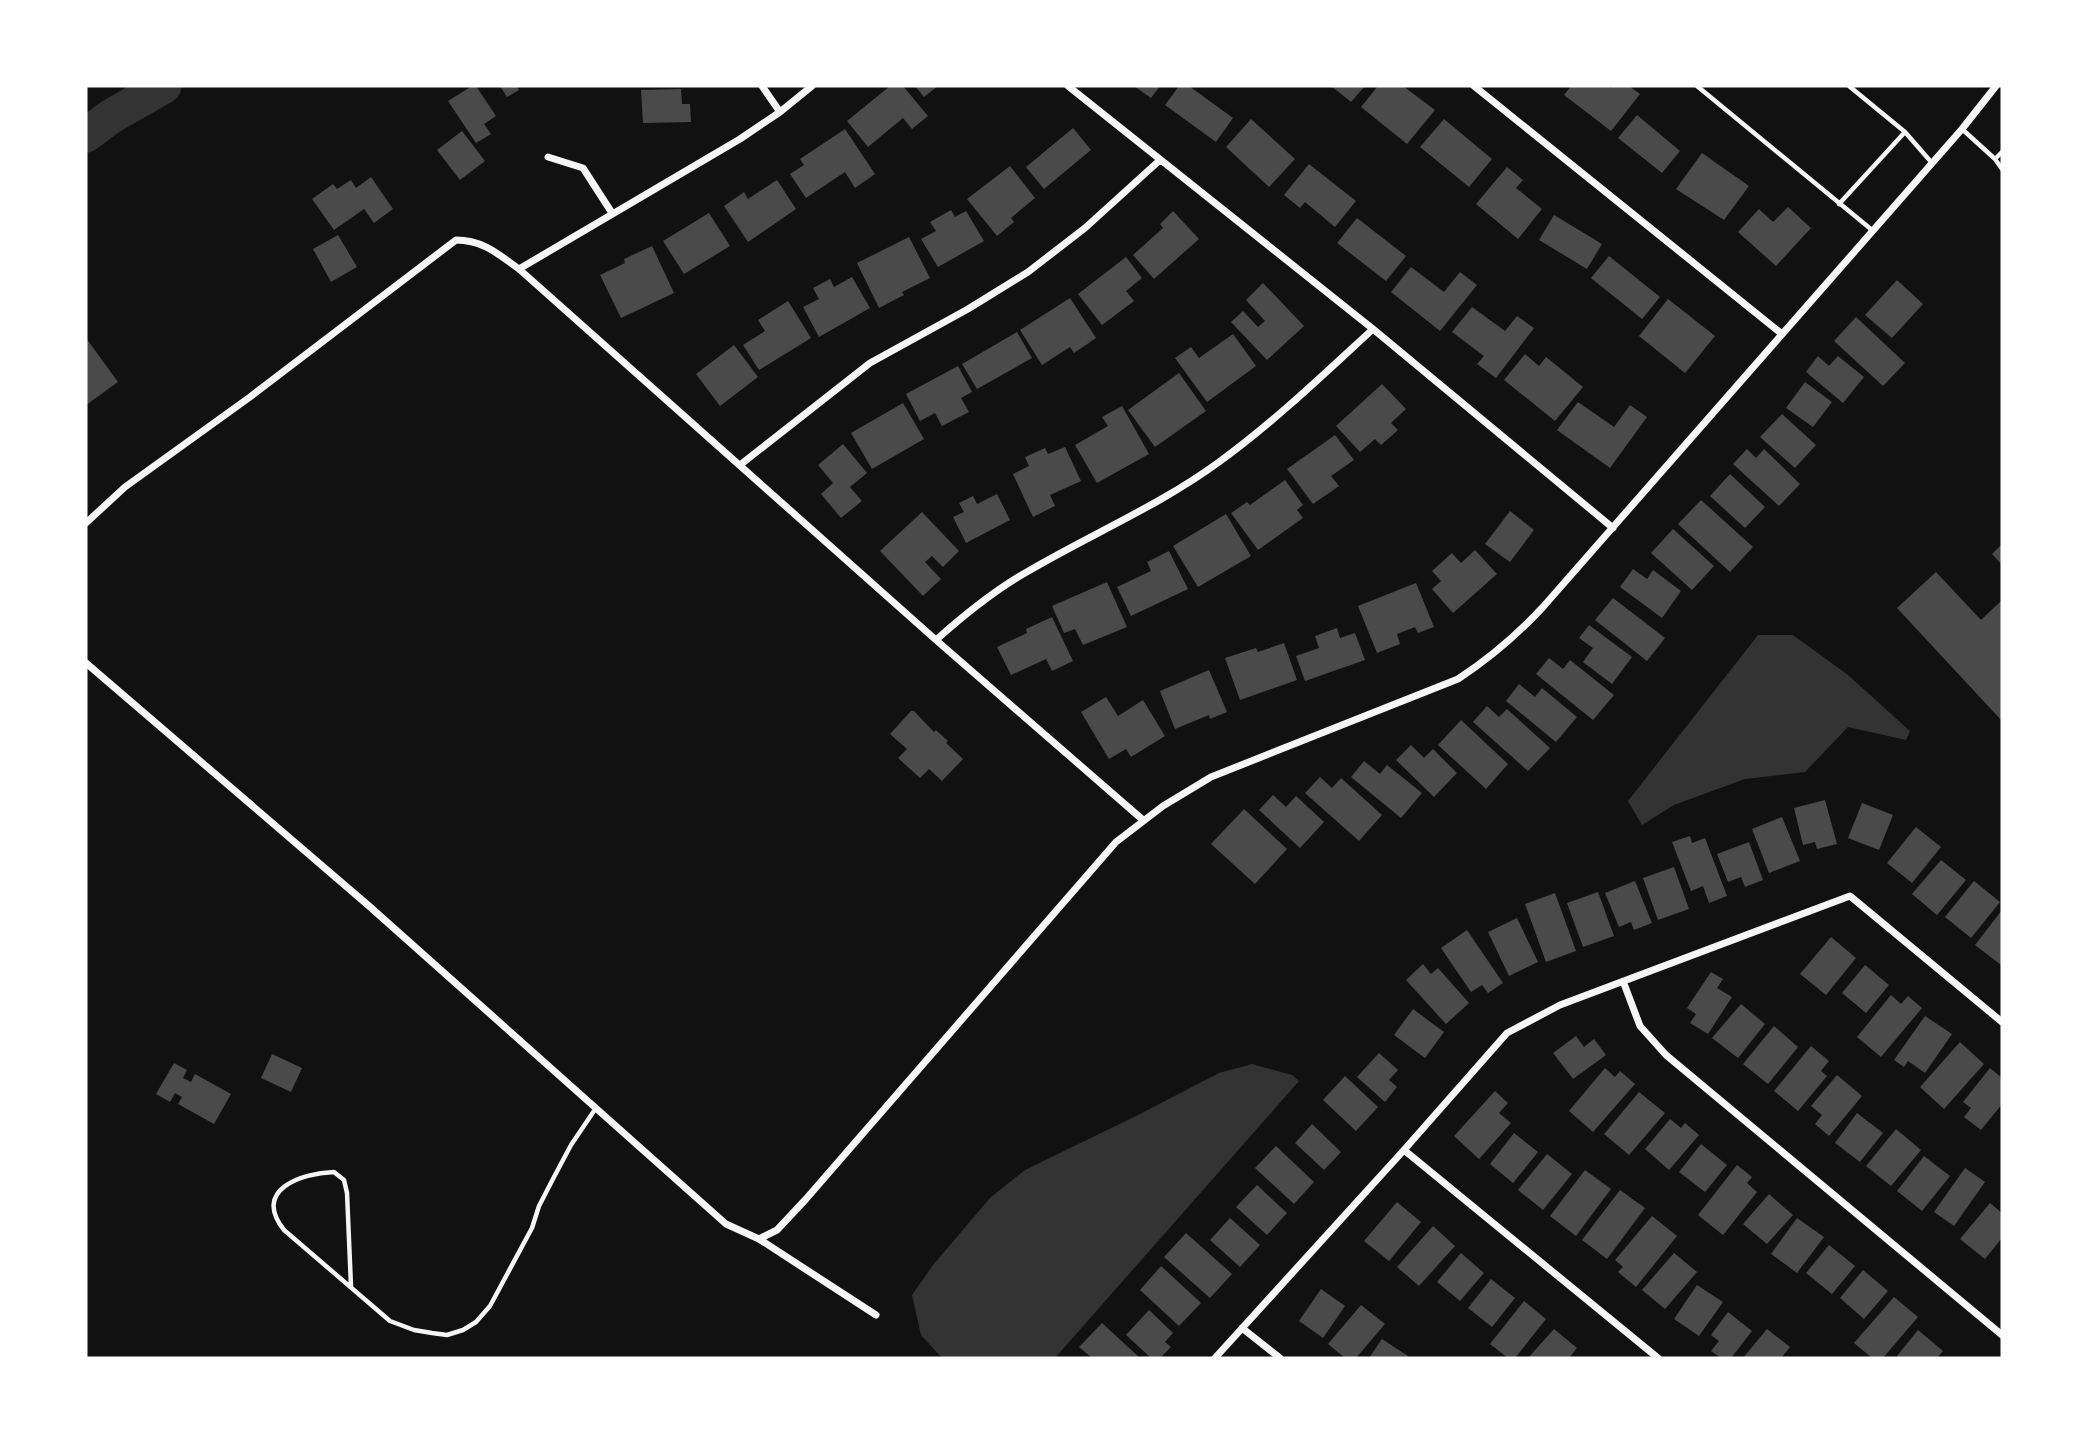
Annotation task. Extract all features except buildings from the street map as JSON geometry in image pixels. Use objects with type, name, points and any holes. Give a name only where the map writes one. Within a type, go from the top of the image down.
[{"type":"street","points":[[762,86],[780,112]]},
{"type":"street","points":[[519,269],[740,139],[813,86]]},
{"type":"street","points":[[1068,86],[1373,329],[1613,528]]},
{"type":"street","points":[[1474,86],[1782,334]]},
{"type":"street","points":[[759,1239],[776,1230],[806,1199],[1116,842],[1143,820],[1211,777],[1458,679],[1488,659],[1516,635],[1962,129],[1996,86]]},
{"type":"street","points":[[548,157],[583,168],[611,213]]},
{"type":"street","points":[[740,465],[870,363],[968,309],[1028,272],[1085,228],[1160,160]]},
{"type":"street","points":[[86,523],[125,487],[250,397],[456,240],[470,240],[486,245],[519,269],[1143,820]]},
{"type":"street","points":[[936,640],[984,599],[1026,572],[1120,523],[1219,463],[1292,403],[1373,329]]},
{"type":"street","points":[[86,663],[359,897],[726,1224],[759,1239],[876,1315]]},
{"type":"street","points":[[1215,1358],[1507,1032],[1560,1006],[1850,895],[2002,1022]]},
{"type":"street","points":[[1623,981],[1640,1026],[1666,1055],[2002,1335]]},
{"type":"street","points":[[1404,1150],[1658,1358]]},
{"type":"street","points":[[1242,1328],[1280,1358]]},
{"type":"lane","points":[[1697,86],[1872,230]]},
{"type":"lane","points":[[1849,86],[1905,132],[1932,163]]},
{"type":"lane","points":[[1962,129],[1995,159],[2002,169]]},
{"type":"lane","points":[[1839,204],[1905,132]]},
{"type":"lane","points":[[1995,159],[2002,152]]},
{"type":"lane","points":[[351,1286],[344,1180],[334,1172],[303,1175],[281,1189],[275,1200],[277,1222],[390,1321],[414,1330],[447,1335],[463,1331],[490,1306],[532,1228],[539,1206],[571,1145],[596,1108]]},
{"type":"shaded area","points":[[1758,635],[1793,635],[1848,675],[1910,731],[1906,740],[1848,727],[1805,772],[1745,779],[1674,805],[1642,825],[1628,801]]},
{"type":"shaded area","points":[[1252,1064],[1292,1075],[1299,1081],[1055,1358],[942,1358],[921,1335],[912,1295],[933,1265],[990,1198],[1025,1170],[1219,1073]]},
{"type":"waterway","points":[[86,135],[110,117],[164,86]]}]
